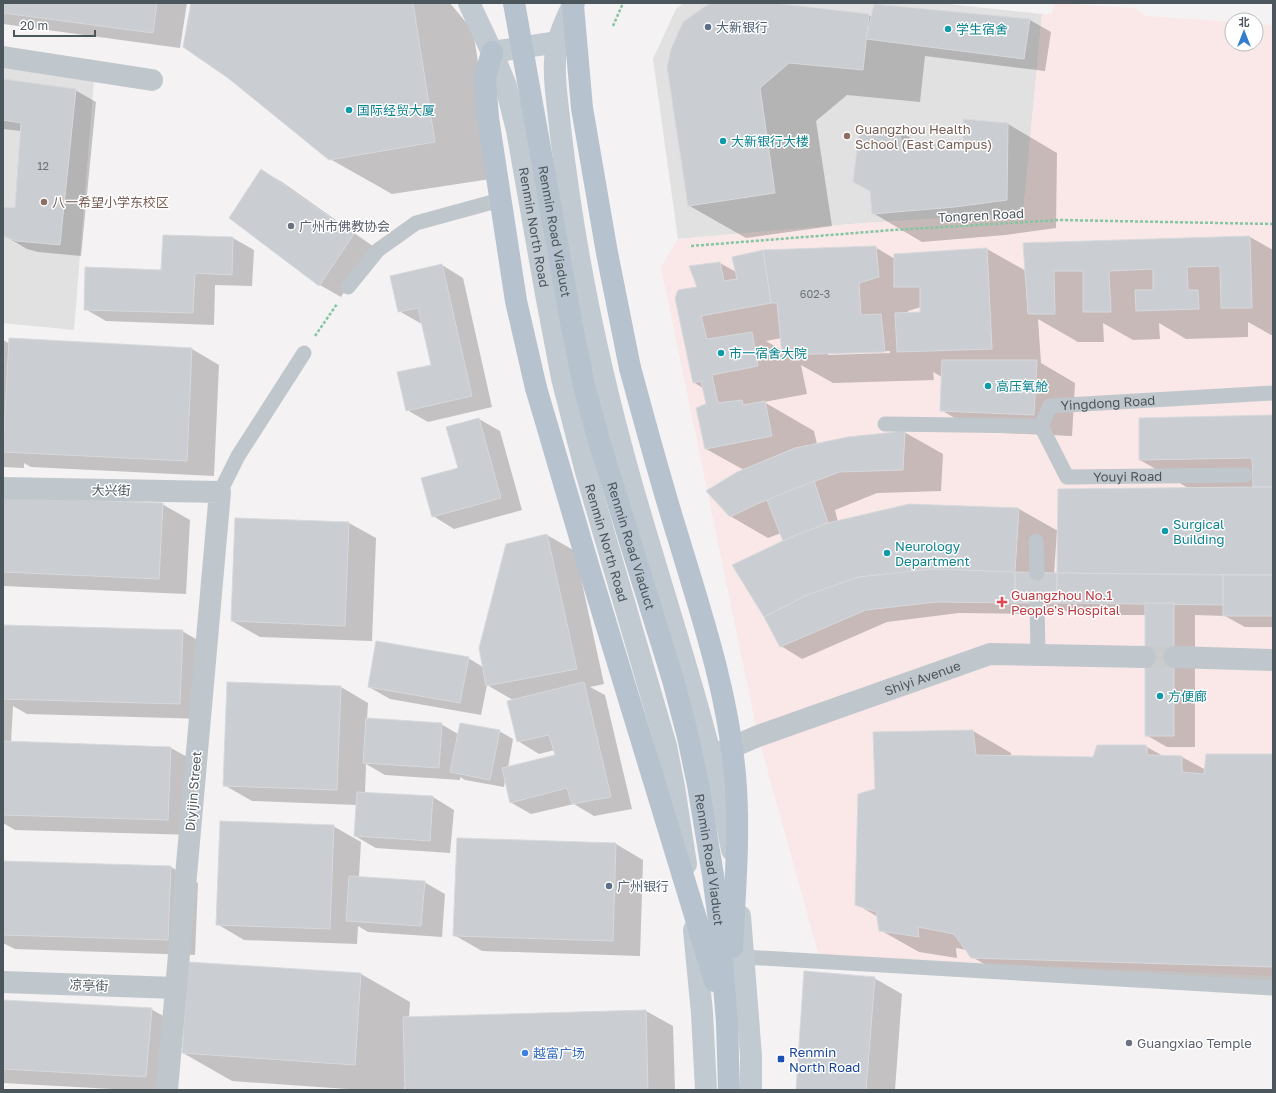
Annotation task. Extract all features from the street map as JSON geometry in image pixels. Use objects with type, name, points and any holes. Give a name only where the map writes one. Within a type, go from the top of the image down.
[{"type":"main road","name":"Renmin North Road","points":[[469,3],[506,86],[517,130],[562,378],[586,472],[666,746],[690,890],[702,1013],[706,1090]]},
{"type":"main road","name":"Renmin Road Viaduct","points":[[514,3],[584,386],[603,455],[673,680],[692,758],[713,875],[719,928],[728,1022],[729,1090]]},
{"type":"main road","points":[[573,4],[582,108],[607,253],[630,368],[658,469],[702,613],[729,729],[735,774],[738,832],[728,1022]]},
{"type":"main road","points":[[573,4],[558,42],[555,62],[562,150],[579,257],[599,359],[631,482],[666,598],[711,756],[723,804],[734,861],[744,958],[751,1056],[751,1090]]},
{"type":"main road","points":[[558,42],[492,52],[485,78],[488,118],[516,301],[536,388],[591,576],[728,1022]]},
{"type":"street","points":[[3,57],[152,80]]},
{"type":"street","name":"大兴街","points":[[3,488],[220,492]]},
{"type":"street","name":"Diyijin Street","points":[[167,1090],[220,492]]},
{"type":"street","name":"Shiyi Avenue","points":[[711,756],[758,736],[990,654],[1145,657]]},
{"type":"street","points":[[1174,657],[1273,660]]},
{"type":"street","name":"凉亭街","points":[[3,982],[176,988]]},
{"type":"lane","points":[[348,287],[378,250],[416,223],[500,200]]},
{"type":"lane","points":[[220,492],[238,456],[304,353]]},
{"type":"lane","name":"Yingdong Road","points":[[1041,426],[1050,406],[1273,393]]},
{"type":"lane","points":[[885,424],[1041,426]]},
{"type":"lane","name":"Youyi Road","points":[[1041,426],[1067,477],[1245,475]]},
{"type":"lane","points":[[1036,541],[1037,573]]},
{"type":"lane","points":[[1037,603],[1038,655]]},
{"type":"lane","points":[[744,958],[1273,988]]},
{"type":"path","points":[[613,26],[623,3]]},
{"type":"path","name":"Tongren Road","points":[[691,246],[893,230],[1060,220],[1273,224]]},
{"type":"path","points":[[304,353],[348,287]]},
{"type":"shaded area","name":"Guangzhou Health School (East Campus)","points":[[684,3],[939,3],[1042,14],[1023,214],[864,223],[678,239],[653,59],[676,9]]},
{"type":"shaded area","name":"Guangzhou No.1 People's Hospital","points":[[1054,3],[1134,8],[1146,16],[1224,21],[1224,52],[1264,52],[1264,24],[1273,25],[1273,976],[819,956],[758,736],[661,267],[678,239],[864,223],[1023,213],[1042,14],[1052,14]]},
{"type":"shaded area","name":"八一希望小学东校区","points":[[3,68],[94,80],[74,330],[3,323]]},
{"type":"building","points":[[3,3],[157,3],[153,33],[3,13]]},
{"type":"building","name":"国际经贸大厦","points":[[191,3],[413,3],[435,142],[329,160],[228,78],[183,47]]},
{"type":"building","name":"大新银行大楼","points":[[712,3],[773,3],[869,14],[863,70],[789,63],[760,88],[775,193],[688,206],[667,67],[671,49],[683,22]]},
{"type":"building","name":"学生宿舍","points":[[874,4],[1030,19],[1024,59],[866,39]]},
{"type":"building","points":[[3,79],[76,89],[60,245],[17,241],[5,237],[3,234],[3,207],[15,208],[21,123],[3,120]]},
{"type":"building","points":[[963,119],[1008,123],[1007,200],[955,207],[872,214],[870,191],[853,182],[860,126],[899,130],[901,140],[963,146]]},
{"type":"building","name":"广州市佛教协会","points":[[261,169],[354,234],[319,286],[229,218]]},
{"type":"building","points":[[163,235],[233,237],[232,275],[195,273],[193,313],[84,310],[85,267],[161,270]]},
{"type":"building","points":[[1250,236],[1252,308],[1221,308],[1220,266],[1187,267],[1188,290],[1198,290],[1199,309],[1136,311],[1135,290],[1153,290],[1153,269],[1109,271],[1111,312],[1083,312],[1083,271],[1054,271],[1055,314],[1028,314],[1023,243]]},
{"type":"building","points":[[876,246],[879,277],[859,283],[861,315],[881,314],[885,352],[782,355],[777,303],[771,303],[763,250]]},
{"type":"building","points":[[987,248],[992,349],[897,352],[895,313],[920,312],[920,287],[894,287],[894,254]]},
{"type":"building","name":"市一宿舍大院","points":[[763,250],[771,303],[701,316],[707,339],[752,332],[758,366],[712,375],[718,403],[742,400],[743,405],[765,401],[772,436],[705,449],[696,408],[706,404],[701,381],[693,383],[675,298],[678,290],[697,287],[689,266],[720,262],[724,281],[737,279],[732,257]]},
{"type":"building","points":[[442,264],[472,396],[406,411],[397,372],[431,365],[418,308],[398,312],[390,276]]},
{"type":"building","points":[[9,338],[192,348],[187,461],[3,452]]},
{"type":"building","name":"高压氧舱","points":[[942,360],[1037,360],[1034,415],[940,411]]},
{"type":"building","points":[[1273,415],[1273,487],[1253,487],[1252,458],[1139,460],[1139,418]]},
{"type":"building","points":[[479,418],[501,498],[432,517],[421,478],[458,468],[446,427]]},
{"type":"building","points":[[905,431],[903,470],[839,472],[757,504],[730,517],[706,491],[737,472],[795,448],[848,437]]},
{"type":"building","points":[[814,481],[828,523],[783,541],[767,500]]},
{"type":"building","name":"Surgical Building","points":[[1273,487],[1273,575],[1057,573],[1058,489]]},
{"type":"building","points":[[3,497],[163,503],[159,579],[3,572]]},
{"type":"building","name":"Neurology Department","points":[[909,504],[1019,508],[1015,572],[933,569],[859,577],[807,595],[764,617],[732,565],[791,537],[828,523]]},
{"type":"building","points":[[235,518],[349,522],[345,626],[231,621]]},
{"type":"building","points":[[547,534],[577,669],[486,686],[479,648],[506,544]]},
{"type":"building","points":[[933,569],[1015,572],[1015,603],[937,602],[866,610],[780,647],[764,617],[807,595],[859,577]]},
{"type":"building","points":[[1015,572],[1057,573],[1057,603],[1015,603]]},
{"type":"building","points":[[1057,573],[1223,575],[1223,605],[1057,603]]},
{"type":"building","points":[[1223,575],[1273,575],[1273,616],[1223,616]]},
{"type":"building","name":"方便廊","points":[[1145,603],[1174,603],[1174,736],[1145,736]]},
{"type":"building","points":[[3,625],[183,630],[180,704],[3,699]]},
{"type":"building","points":[[376,641],[469,657],[460,703],[368,687]]},
{"type":"building","points":[[227,682],[341,686],[337,790],[223,786]]},
{"type":"building","points":[[584,682],[611,797],[572,804],[567,788],[510,803],[502,768],[555,755],[549,735],[517,742],[507,701]]},
{"type":"building","points":[[366,718],[442,723],[439,768],[363,763]]},
{"type":"building","points":[[460,723],[500,730],[490,780],[450,772]]},
{"type":"building","points":[[973,730],[976,755],[1093,757],[1097,745],[1146,745],[1148,755],[1182,756],[1182,772],[1204,774],[1206,754],[1273,754],[1273,967],[971,958],[954,934],[918,927],[919,937],[879,931],[876,912],[855,905],[858,794],[875,789],[873,732]]},
{"type":"building","points":[[3,741],[171,747],[168,820],[3,815]]},
{"type":"building","points":[[357,792],[433,796],[430,841],[354,836]]},
{"type":"building","points":[[220,821],[334,825],[330,929],[216,925]]},
{"type":"building","points":[[457,838],[616,843],[613,941],[453,936]]},
{"type":"building","points":[[3,861],[171,866],[168,940],[3,935]]},
{"type":"building","points":[[349,876],[425,881],[421,926],[346,921]]},
{"type":"building","points":[[188,962],[361,973],[355,1065],[182,1053]]},
{"type":"building","points":[[804,971],[875,977],[866,1090],[796,1090]]},
{"type":"building","points":[[3,1000],[152,1008],[146,1077],[3,1069]]},
{"type":"building","name":"越富广场","points":[[646,1010],[648,1090],[405,1090],[403,1017]]},
{"type":"tunnel","points":[[1145,657],[1174,657]]},
{"type":"place","name":"大新银行","points":[[708,27]]},
{"type":"place","name":"学生宿舍","points":[[948,29]]},
{"type":"place","name":"国际经贸大厦","points":[[349,110]]},
{"type":"place","name":"Guangzhou Health School (East Campus)","points":[[847,136]]},
{"type":"place","name":"大新银行大楼","points":[[723,141]]},
{"type":"place","name":"八一希望小学东校区","points":[[44,202]]},
{"type":"place","name":"广州市佛教协会","points":[[291,226]]},
{"type":"place","name":"市一宿舍大院","points":[[721,353]]},
{"type":"place","name":"高压氧舱","points":[[988,386]]},
{"type":"place","name":"Surgical Building","points":[[1165,531]]},
{"type":"place","name":"Neurology Department","points":[[887,553]]},
{"type":"place","name":"Guangzhou No.1 People's Hospital","points":[[1002,602]]},
{"type":"place","name":"方便廊","points":[[1160,696]]},
{"type":"place","name":"广州银行","points":[[609,886]]},
{"type":"place","name":"Guangxiao Temple","points":[[1129,1043]]},
{"type":"place","name":"越富广场","points":[[525,1053]]},
{"type":"place","name":"Renmin North Road","points":[[781,1059]]}]
